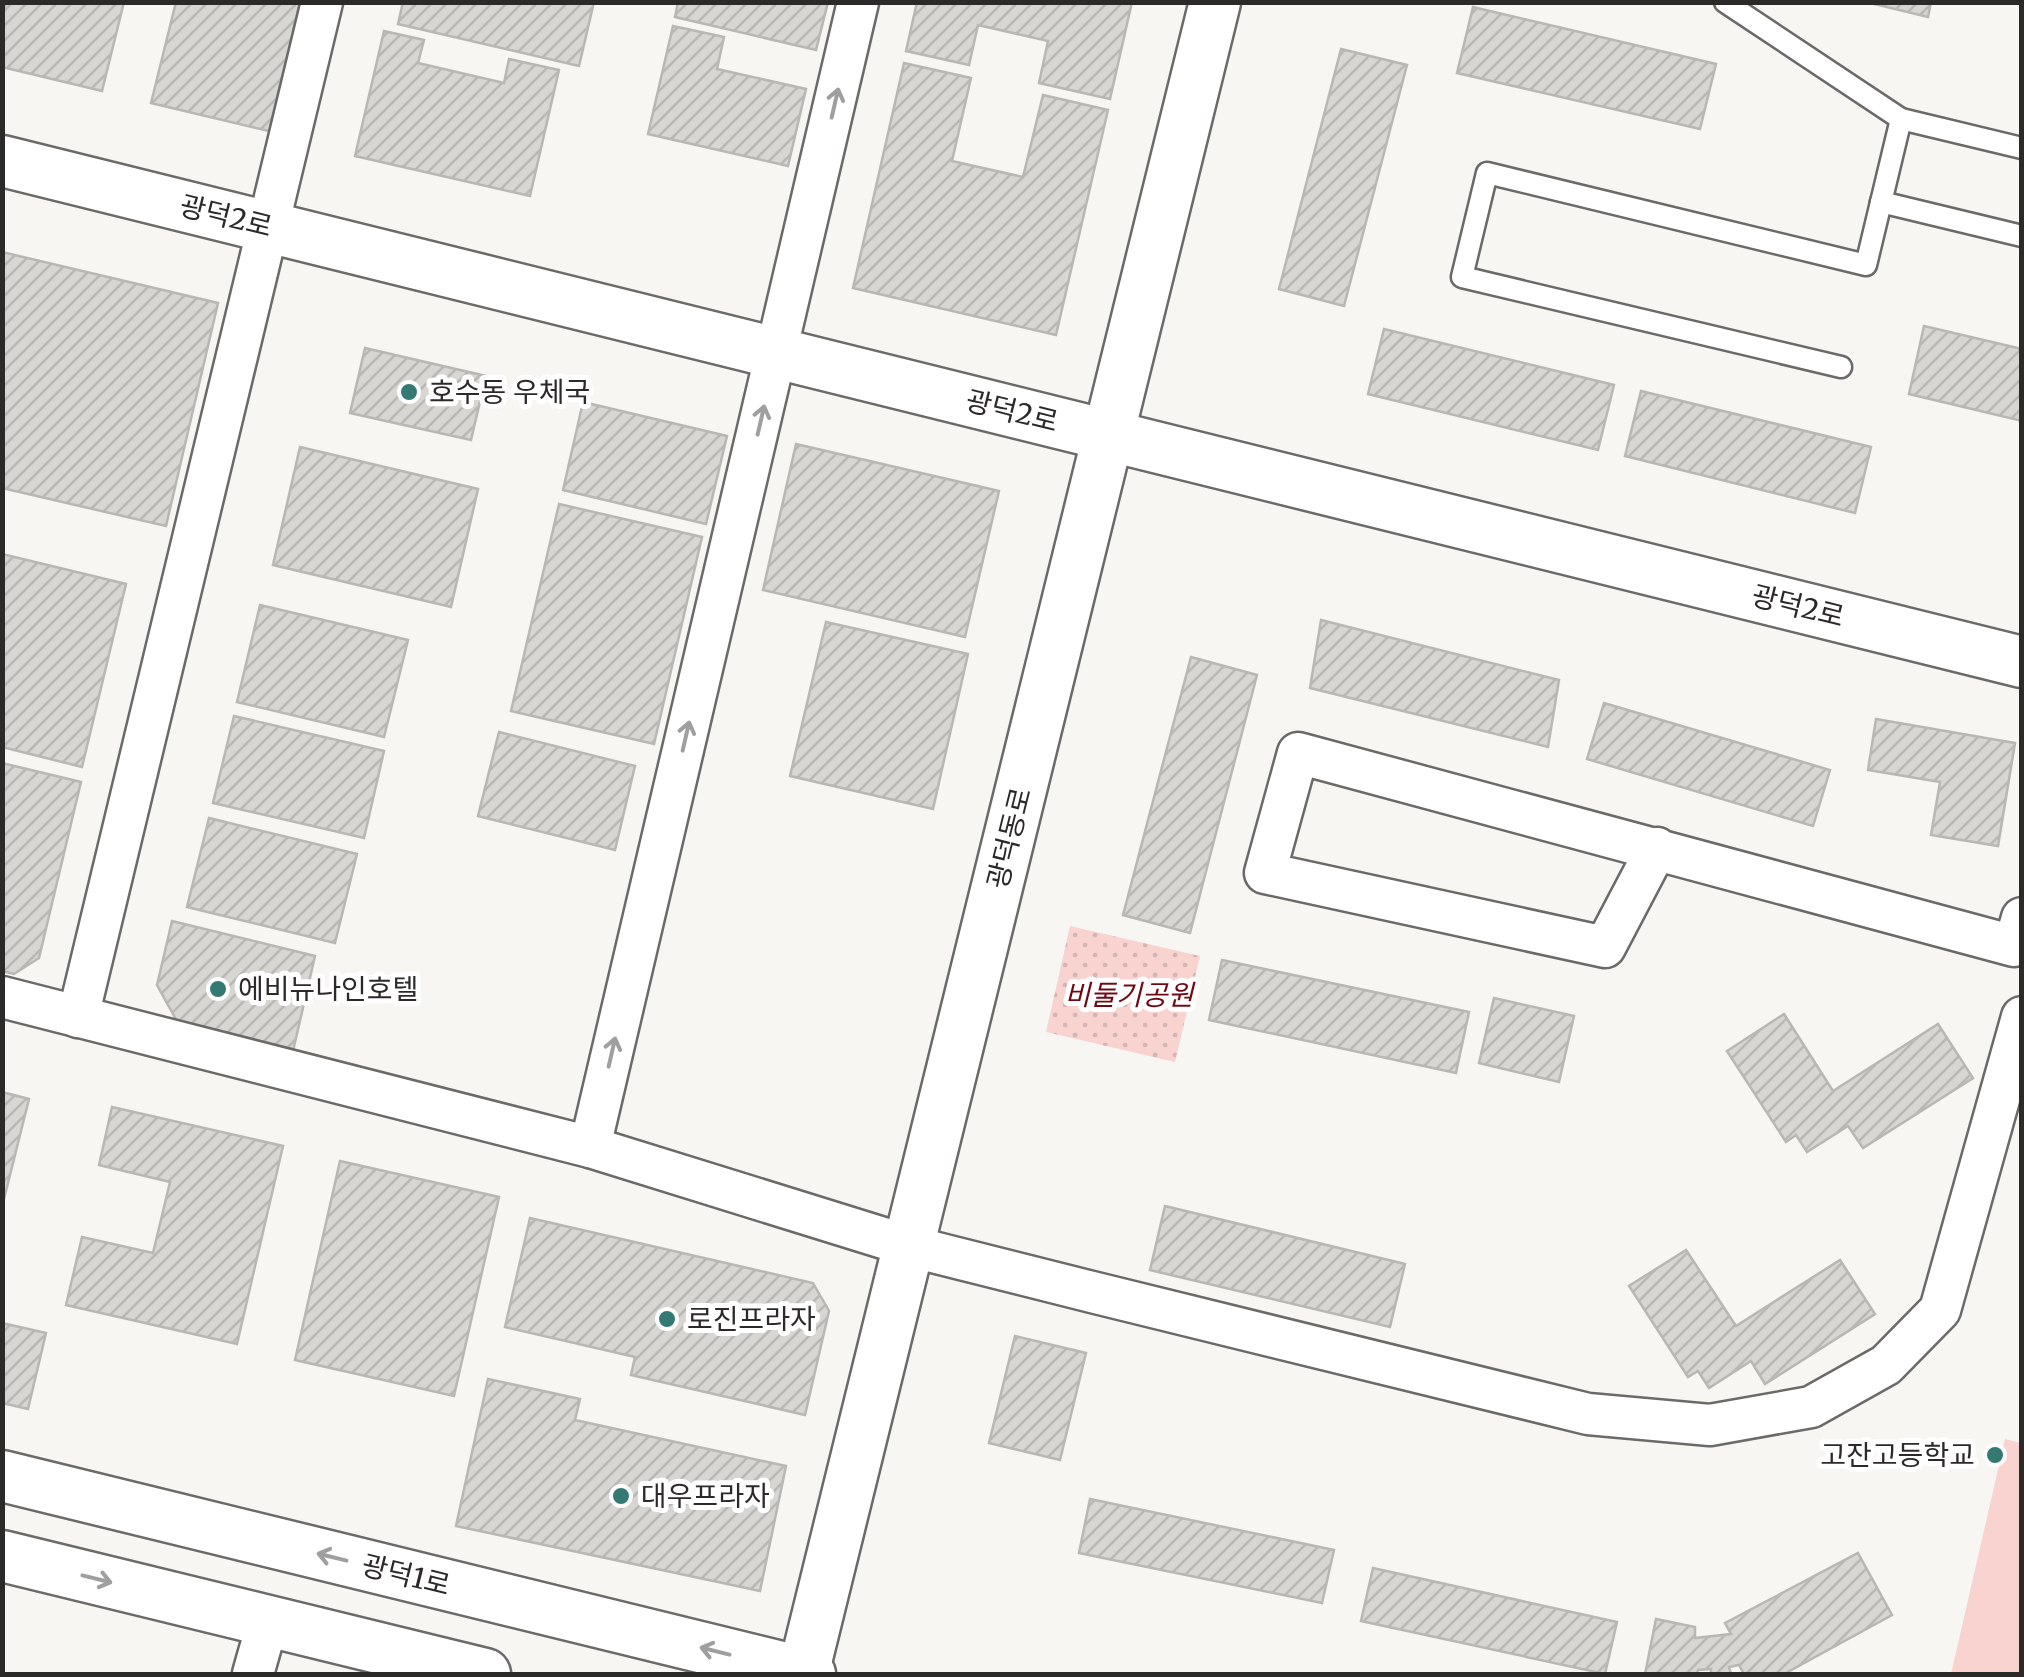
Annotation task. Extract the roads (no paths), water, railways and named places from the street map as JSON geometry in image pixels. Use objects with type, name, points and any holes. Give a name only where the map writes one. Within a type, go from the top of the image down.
[{"type":"street","points":[[78,1017],[322,2]]},
{"type":"street","points":[[590,1147],[858,2]]},
{"type":"street","name":"광덕동로","points":[[806,1674],[1215,2]]},
{"type":"street","name":"광덕2로","points":[[2,161],[2022,662]]},
{"type":"street","points":[[1658,848],[1606,948],[1266,873],[1298,753],[1658,848],[2019,944]]},
{"type":"street","points":[[2,997],[590,1147],[909,1246],[1588,1414],[1710,1424],[1811,1407],[1886,1365],[1940,1310],[2022,1017]]},
{"type":"street","name":"광덕1로","points":[[2,1476],[806,1674]]},
{"type":"street","points":[[2,1556],[268,1621],[349,1658],[485,1674]]},
{"type":"street","points":[[253,1674],[268,1621]]},
{"type":"lane","points":[[1725,2],[1901,119],[2022,148]]},
{"type":"lane","points":[[1842,368],[1462,277],[1487,173],[1866,265],[1901,119]]},
{"type":"lane","points":[[1881,202],[2022,236]]},
{"type":"place","name":"호수동 우체국","points":[[409,392]]},
{"type":"place","name":"에비뉴나인호텔","points":[[218,989]]},
{"type":"place","name":"로진프라자","points":[[667,1319]]},
{"type":"place","name":"고잔고등학교","points":[[1995,1455]]},
{"type":"place","name":"대우프라자","points":[[621,1496]]},
{"type":"park label","name":"비둘기공원","points":[[1129,995]]}]
